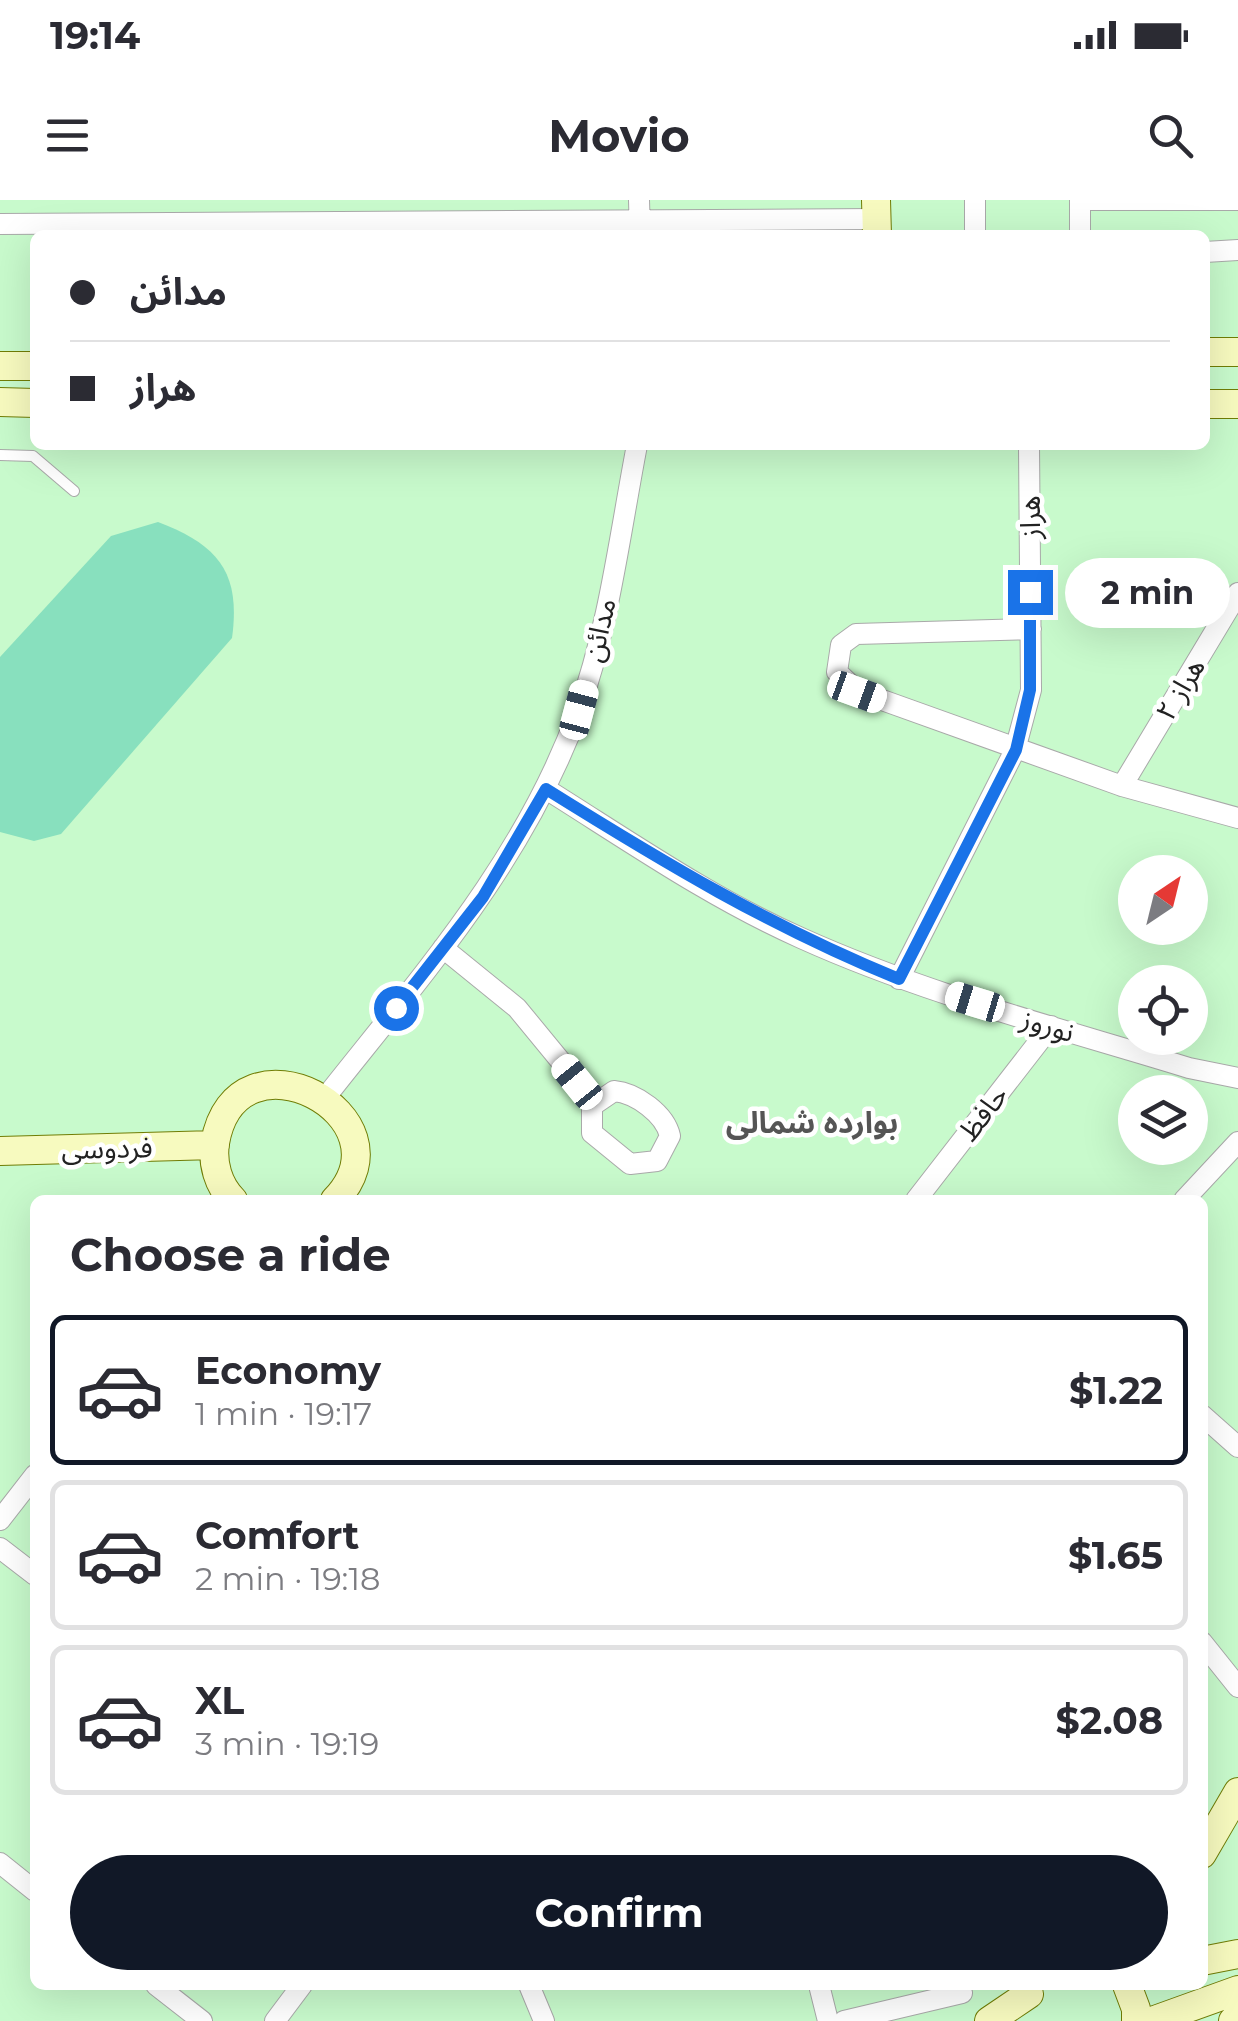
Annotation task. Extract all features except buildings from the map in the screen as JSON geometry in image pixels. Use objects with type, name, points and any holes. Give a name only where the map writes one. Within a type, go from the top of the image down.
[{"type":"street","points":[[187,200],[187,229]]},
{"type":"street","points":[[975,200],[975,230]]},
{"type":"street","points":[[1080,230],[1080,200],[1238,200]]},
{"type":"street","points":[[0,224],[187,229],[408,219],[876,218]]},
{"type":"street","points":[[1210,252],[1238,250]]},
{"type":"street","points":[[1210,352],[1238,352]]},
{"type":"street","points":[[0,366],[30,366]]},
{"type":"street","points":[[0,402],[30,403]]},
{"type":"street","points":[[1210,404],[1238,404]]},
{"type":"street","name":"مدائن","points":[[325,1098],[443,948],[517,845],[546,789],[579,710],[602,628],[637,450]]},
{"type":"street","name":"هراز","points":[[899,979],[1016,750],[1030,690],[1029,450]]},
{"type":"street","name":"هراز ۲","points":[[1122,786],[1238,593]]},
{"type":"street","points":[[1031,629],[856,634],[841,645],[835,663],[842,681],[857,692],[1122,786],[1238,818]]},
{"type":"street","name":"نوروز","points":[[546,789],[701,886],[798,937],[899,979],[1189,1068],[1238,1078]]},
{"type":"street","points":[[443,948],[517,1008],[577,1082],[598,1099]]},
{"type":"street","name":"حافظ","points":[[920,1195],[1051,1026]]},
{"type":"street","points":[[230,1195],[217,1174],[215,1145],[227,1112],[262,1087],[284,1084],[325,1098],[350,1133],[354,1154],[341,1195]]},
{"type":"street","points":[[1189,1195],[1238,1142]]},
{"type":"street","name":"فردوسی","points":[[0,1151],[215,1145]]},
{"type":"street","points":[[1208,1421],[1238,1447]]},
{"type":"street","points":[[0,1520],[30,1481]]},
{"type":"street","points":[[0,1548],[30,1571]]},
{"type":"street","points":[[1208,1650],[1238,1687]]},
{"type":"street","points":[[1208,1844],[1238,1792]]},
{"type":"street","points":[[0,1863],[30,1886]]},
{"type":"street","points":[[1208,1960],[1238,1954]]},
{"type":"street","points":[[162,1990],[202,2021]]},
{"type":"street","points":[[275,2021],[298,1990]]},
{"type":"street","points":[[531,1990],[544,2021]]},
{"type":"street","points":[[820,1990],[828,2021]]},
{"type":"street","points":[[1128,1990],[1136,2008],[1136,2021]]},
{"type":"street","points":[[1152,2021],[1216,1991]]},
{"type":"street","points":[[844,2021],[962,1993]]},
{"type":"street","points":[[989,2021],[1030,2000]]},
{"type":"lane","points":[[0,455],[32,456],[74,491]]},
{"type":"green space","points":[[0,200],[1238,200],[1238,2021],[0,2021]]},
{"type":"green space","points":[[158,522],[196,541],[221,564],[233,595],[232,638],[61,834],[34,841],[0,832],[0,657],[111,536]]},
{"type":"district","name":"بوارده شمالی","points":[[812,1122]]},
{"type":"route","points":[[396,1008],[483,897],[517,845],[546,789],[701,886],[798,937],[899,979],[1016,750],[1030,690],[1030,592]]}]
